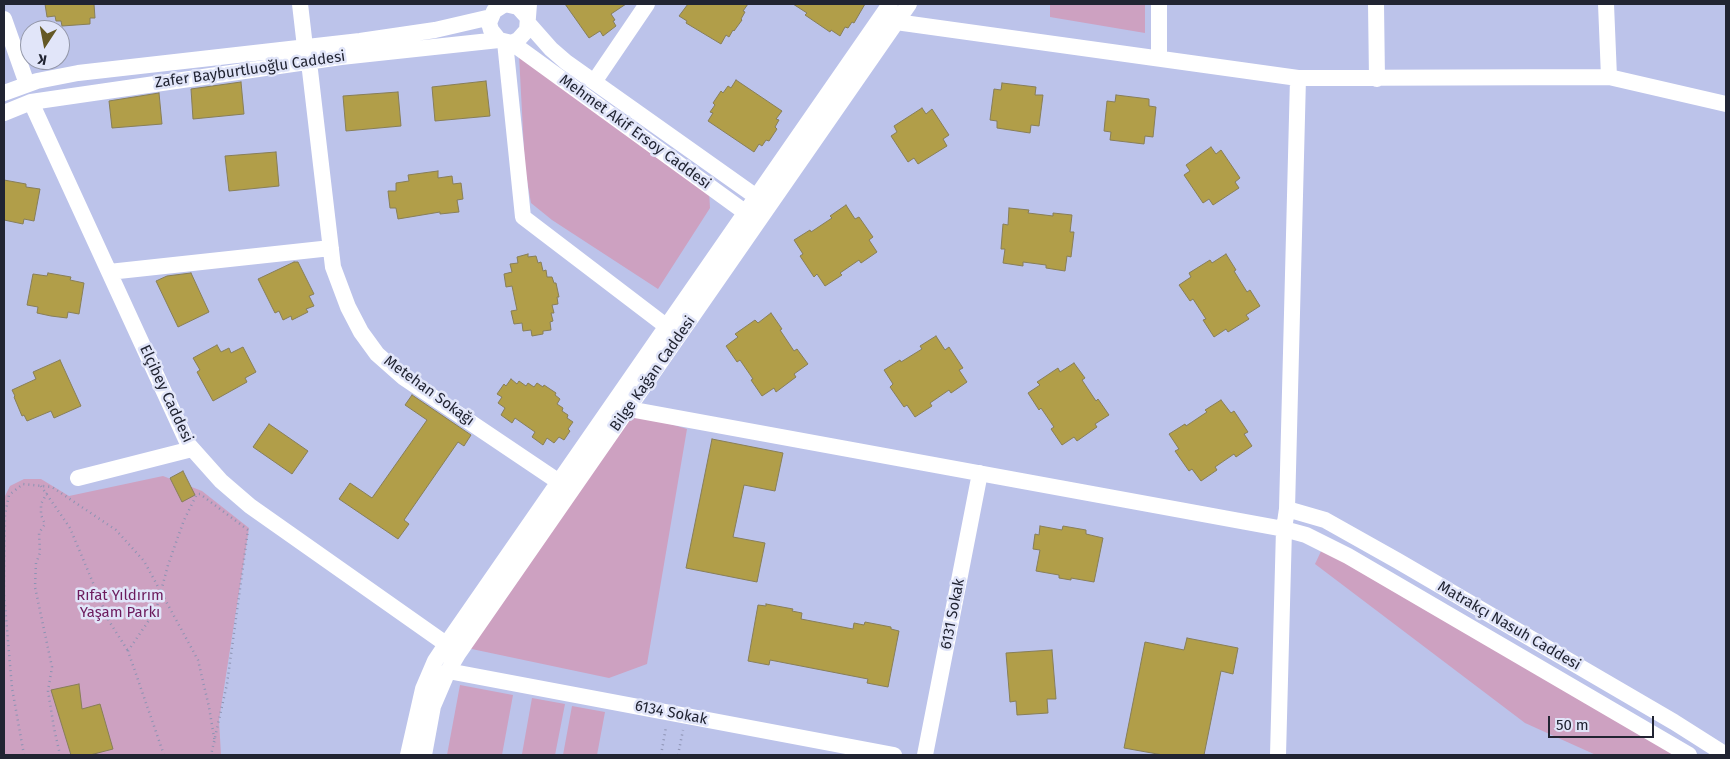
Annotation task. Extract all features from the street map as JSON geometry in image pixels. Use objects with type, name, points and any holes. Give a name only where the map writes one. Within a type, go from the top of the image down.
[{"type":"street","name":"Metehan Sokağı","points":[[300,4],[333,267],[348,306],[366,341],[377,354],[403,377],[559,482]]},
{"type":"street","points":[[506,42],[524,36],[528,15],[512,4],[505,4],[494,10],[490,30],[506,42],[523,217],[666,326]]},
{"type":"street","points":[[594,82],[647,4]]},
{"type":"street","name":"Bilge Kağan Caddesi","points":[[424,755],[433,706],[448,671],[458,654],[629,409],[890,4]]},
{"type":"street","name":"Bilge Kağan Caddesi","points":[[762,202],[909,4]]},
{"type":"street","points":[[1159,4],[1159,58]]},
{"type":"street","points":[[1376,4],[1377,79]]},
{"type":"street","points":[[1606,4],[1609,77]]},
{"type":"street","name":"Zafer Bayburtluoğlu Caddesi","points":[[4,113],[31,102],[307,55],[398,36],[494,10]]},
{"type":"street","name":"Mehmet Akif Ersoy Caddesi","points":[[528,15],[551,49],[762,202]]},
{"type":"street","points":[[4,19],[27,84]]},
{"type":"street","points":[[896,22],[1298,78],[1609,77],[1726,104]]},
{"type":"street","name":"Zafer Bayburtluoğlu Caddesi","points":[[4,92],[27,84],[78,73],[506,42]]},
{"type":"street","name":"Mehmet Akif Ersoy Caddesi","points":[[506,42],[752,217]]},
{"type":"street","points":[[1278,755],[1284,530],[1287,508],[1298,78]]},
{"type":"street","name":"Elçibey Caddesi","points":[[31,102],[188,444],[221,481],[250,506],[446,644]]},
{"type":"street","name":"Bilge Kağan Caddesi","points":[[408,755],[423,688],[435,661],[666,326],[752,217]]},
{"type":"street","points":[[109,272],[331,248]]},
{"type":"street","name":"Matrakçı Nasuh Caddesi","points":[[629,409],[1306,535],[1348,556],[1689,755]]},
{"type":"street","points":[[78,478],[192,449]]},
{"type":"street","name":"6131 Sokak","points":[[925,755],[980,474]]},
{"type":"street","name":"Matrakçı Nasuh Caddesi","points":[[1287,508],[1324,520],[1357,538],[1674,722],[1726,755]]},
{"type":"street","name":"6134 Sokak","points":[[448,671],[894,755]]},
{"type":"path","points":[[24,755],[12,688],[4,594],[5,514],[9,495],[23,484],[52,487],[116,530],[144,561],[198,660],[215,743]]},
{"type":"path","points":[[41,486],[70,528],[109,621],[128,651],[164,755]]},
{"type":"path","points":[[47,493],[41,504],[41,515],[45,524],[39,533],[40,553],[36,563],[35,587],[52,667],[48,690],[60,755]]},
{"type":"path","points":[[128,651],[156,610],[168,564],[184,520],[197,494],[200,494],[248,530],[233,642],[212,755]]},
{"type":"path","points":[[661,755],[677,714]]},
{"type":"path","points":[[677,714],[678,755]]},
{"type":"green space","points":[[1050,4],[1145,4],[1145,33],[1050,17]]},
{"type":"green space","points":[[519,55],[709,190],[710,208],[658,289],[552,220],[531,203],[525,169]]},
{"type":"green space","points":[[632,412],[687,429],[647,664],[609,678],[467,648]]},
{"type":"green space","name":"Rıfat Yıldırım Yaşam Parkı","points":[[163,476],[202,491],[249,528],[219,720],[221,755],[4,755],[4,498],[10,486],[24,479],[41,479],[69,496]]},
{"type":"green space","points":[[1323,547],[1679,755],[1596,755],[1525,723],[1315,564]]},
{"type":"green space","points":[[460,685],[513,695],[502,755],[447,755]]},
{"type":"green space","points":[[532,698],[565,704],[555,755],[522,754]]},
{"type":"green space","points":[[572,706],[605,712],[597,755],[563,755]]},
{"type":"building","points":[[45,4],[94,4],[95,18],[90,18],[90,24],[70,25],[70,20],[56,20],[55,16],[47,17]]},
{"type":"building","points":[[565,4],[626,4],[611,14],[616,26],[603,36],[600,31],[589,38]]},
{"type":"building","points":[[688,4],[748,4],[743,11],[745,12],[742,20],[729,37],[726,35],[721,44],[686,23],[687,21],[679,16]]},
{"type":"building","points":[[793,4],[865,4],[854,23],[852,22],[848,28],[845,27],[840,36],[831,30],[830,32],[805,15],[807,13]]},
{"type":"building","points":[[736,80],[782,111],[776,119],[779,120],[775,127],[777,129],[769,141],[766,140],[762,146],[759,144],[754,152],[708,121],[713,113],[710,112],[715,105],[713,103],[721,91],[723,93],[728,86],[731,88]]},
{"type":"building","points":[[486,81],[490,116],[435,121],[432,87]]},
{"type":"building","points":[[241,82],[244,114],[193,119],[191,89]]},
{"type":"building","points":[[1002,83],[1036,87],[1035,95],[1043,95],[1039,126],[1031,125],[1030,133],[997,128],[997,121],[990,120],[994,89],[1001,90]]},
{"type":"building","points":[[398,92],[401,126],[346,131],[343,96]]},
{"type":"building","points":[[159,93],[162,124],[112,128],[109,101]]},
{"type":"building","points":[[1116,95],[1149,99],[1149,106],[1156,107],[1153,137],[1145,136],[1144,144],[1110,140],[1111,132],[1104,131],[1107,101],[1115,102]]},
{"type":"building","points":[[922,108],[926,114],[932,109],[949,135],[943,139],[947,146],[918,164],[914,158],[908,162],[891,136],[897,132],[894,126]]},
{"type":"building","points":[[1211,147],[1216,154],[1221,150],[1240,178],[1235,182],[1239,188],[1213,205],[1209,199],[1203,203],[1184,175],[1190,171],[1186,165]]},
{"type":"building","points":[[276,152],[279,186],[229,191],[225,156]]},
{"type":"building","points":[[438,171],[438,178],[452,176],[453,184],[461,183],[463,199],[457,200],[459,212],[440,214],[440,212],[398,219],[396,208],[390,208],[388,191],[396,191],[396,183],[409,181],[408,175]]},
{"type":"building","points":[[4,180],[40,189],[34,221],[24,219],[23,224],[4,220]]},
{"type":"building","points":[[846,205],[855,219],[859,217],[873,237],[869,240],[877,252],[861,263],[859,260],[840,273],[842,275],[825,286],[817,274],[814,277],[800,256],[803,254],[794,240],[810,230],[811,232],[832,218],[830,216]]},
{"type":"building","points":[[1009,208],[1029,210],[1028,213],[1053,216],[1053,213],[1072,215],[1070,232],[1074,232],[1071,257],[1067,256],[1065,271],[1046,268],[1046,265],[1023,262],[1023,266],[1003,263],[1005,249],[1001,249],[1003,224],[1008,225]]},
{"type":"building","points":[[528,254],[528,257],[536,256],[538,263],[541,262],[543,271],[546,270],[547,277],[552,277],[554,283],[556,283],[559,297],[557,297],[558,304],[552,305],[554,313],[551,313],[553,321],[550,322],[551,330],[532,336],[531,330],[523,331],[522,323],[514,324],[511,311],[517,310],[512,286],[506,287],[504,274],[512,272],[510,264],[518,263],[517,257]]},
{"type":"building","points":[[1226,254],[1247,292],[1250,290],[1260,306],[1246,315],[1249,319],[1228,332],[1226,329],[1214,337],[1203,320],[1206,319],[1193,299],[1190,301],[1179,285],[1191,277],[1189,273],[1210,260],[1212,263]]},
{"type":"building","points":[[294,262],[298,262],[314,294],[309,296],[314,306],[306,309],[308,312],[292,320],[291,316],[283,320],[279,311],[275,313],[258,279]]},
{"type":"building","points":[[48,273],[71,277],[70,280],[84,283],[79,314],[68,312],[67,318],[51,316],[37,313],[38,307],[27,305],[33,274],[47,276]]},
{"type":"building","points":[[191,273],[209,312],[178,327],[156,281],[167,276]]},
{"type":"building","points":[[771,313],[794,351],[797,349],[808,364],[794,374],[796,377],[776,392],[774,388],[762,396],[740,360],[737,362],[726,346],[738,337],[735,334],[755,320],[758,323]]},
{"type":"building","points":[[936,336],[945,350],[949,347],[963,368],[959,370],[967,382],[951,393],[949,390],[930,403],[932,406],[915,417],[907,405],[904,407],[890,387],[893,384],[884,370],[922,349],[920,346]]},
{"type":"building","points":[[217,345],[221,352],[229,348],[231,353],[243,347],[256,372],[245,378],[247,382],[213,401],[197,372],[200,370],[193,358]]},
{"type":"building","points":[[60,360],[81,406],[54,418],[51,411],[27,421],[24,415],[22,416],[12,390],[36,379],[33,372]]},
{"type":"building","points":[[1074,363],[1085,378],[1082,380],[1096,401],[1098,399],[1109,415],[1095,424],[1097,427],[1077,441],[1074,437],[1062,445],[1051,429],[1054,427],[1041,408],[1039,410],[1028,393],[1040,385],[1037,382],[1058,368],[1060,372]]},
{"type":"building","points":[[511,379],[517,384],[519,381],[526,386],[528,383],[534,387],[537,383],[543,387],[544,385],[556,393],[555,395],[560,399],[557,404],[568,415],[567,418],[573,422],[564,440],[559,437],[554,443],[547,438],[543,445],[532,437],[535,432],[515,418],[512,423],[501,415],[505,408],[498,403],[502,397],[497,394],[504,384],[506,386]]},
{"type":"building","points":[[412,395],[471,435],[464,446],[458,442],[404,520],[409,524],[398,539],[339,499],[350,483],[372,498],[427,420],[405,405]]},
{"type":"building","points":[[1221,400],[1231,413],[1234,411],[1248,432],[1244,434],[1252,446],[1236,457],[1234,454],[1215,467],[1217,470],[1201,481],[1192,469],[1189,471],[1175,451],[1179,449],[1169,434],[1185,424],[1186,426],[1207,412],[1205,410]]},
{"type":"building","points":[[269,424],[308,451],[292,474],[253,447]]},
{"type":"building","points":[[712,439],[783,453],[775,491],[744,485],[733,537],[765,543],[757,582],[686,568]]},
{"type":"building","points":[[183,471],[195,495],[182,502],[170,478]]},
{"type":"building","points":[[1040,526],[1062,530],[1063,526],[1086,530],[1086,534],[1103,538],[1094,582],[1059,578],[1059,575],[1036,571],[1040,550],[1033,549],[1035,534],[1039,535]]},
{"type":"building","points":[[766,604],[793,609],[792,611],[802,613],[801,619],[853,629],[854,623],[864,625],[865,622],[891,627],[891,629],[899,631],[888,687],[867,683],[868,679],[770,660],[769,665],[748,661],[758,605],[766,606]]},
{"type":"building","points":[[1187,638],[1238,648],[1233,674],[1221,671],[1204,755],[1163,755],[1124,748],[1145,642],[1184,650]]},
{"type":"building","points":[[1052,650],[1056,699],[1047,699],[1048,713],[1017,715],[1016,701],[1010,702],[1006,653]]},
{"type":"building","points":[[79,684],[82,709],[100,704],[113,749],[90,755],[71,755],[51,690]]}]
